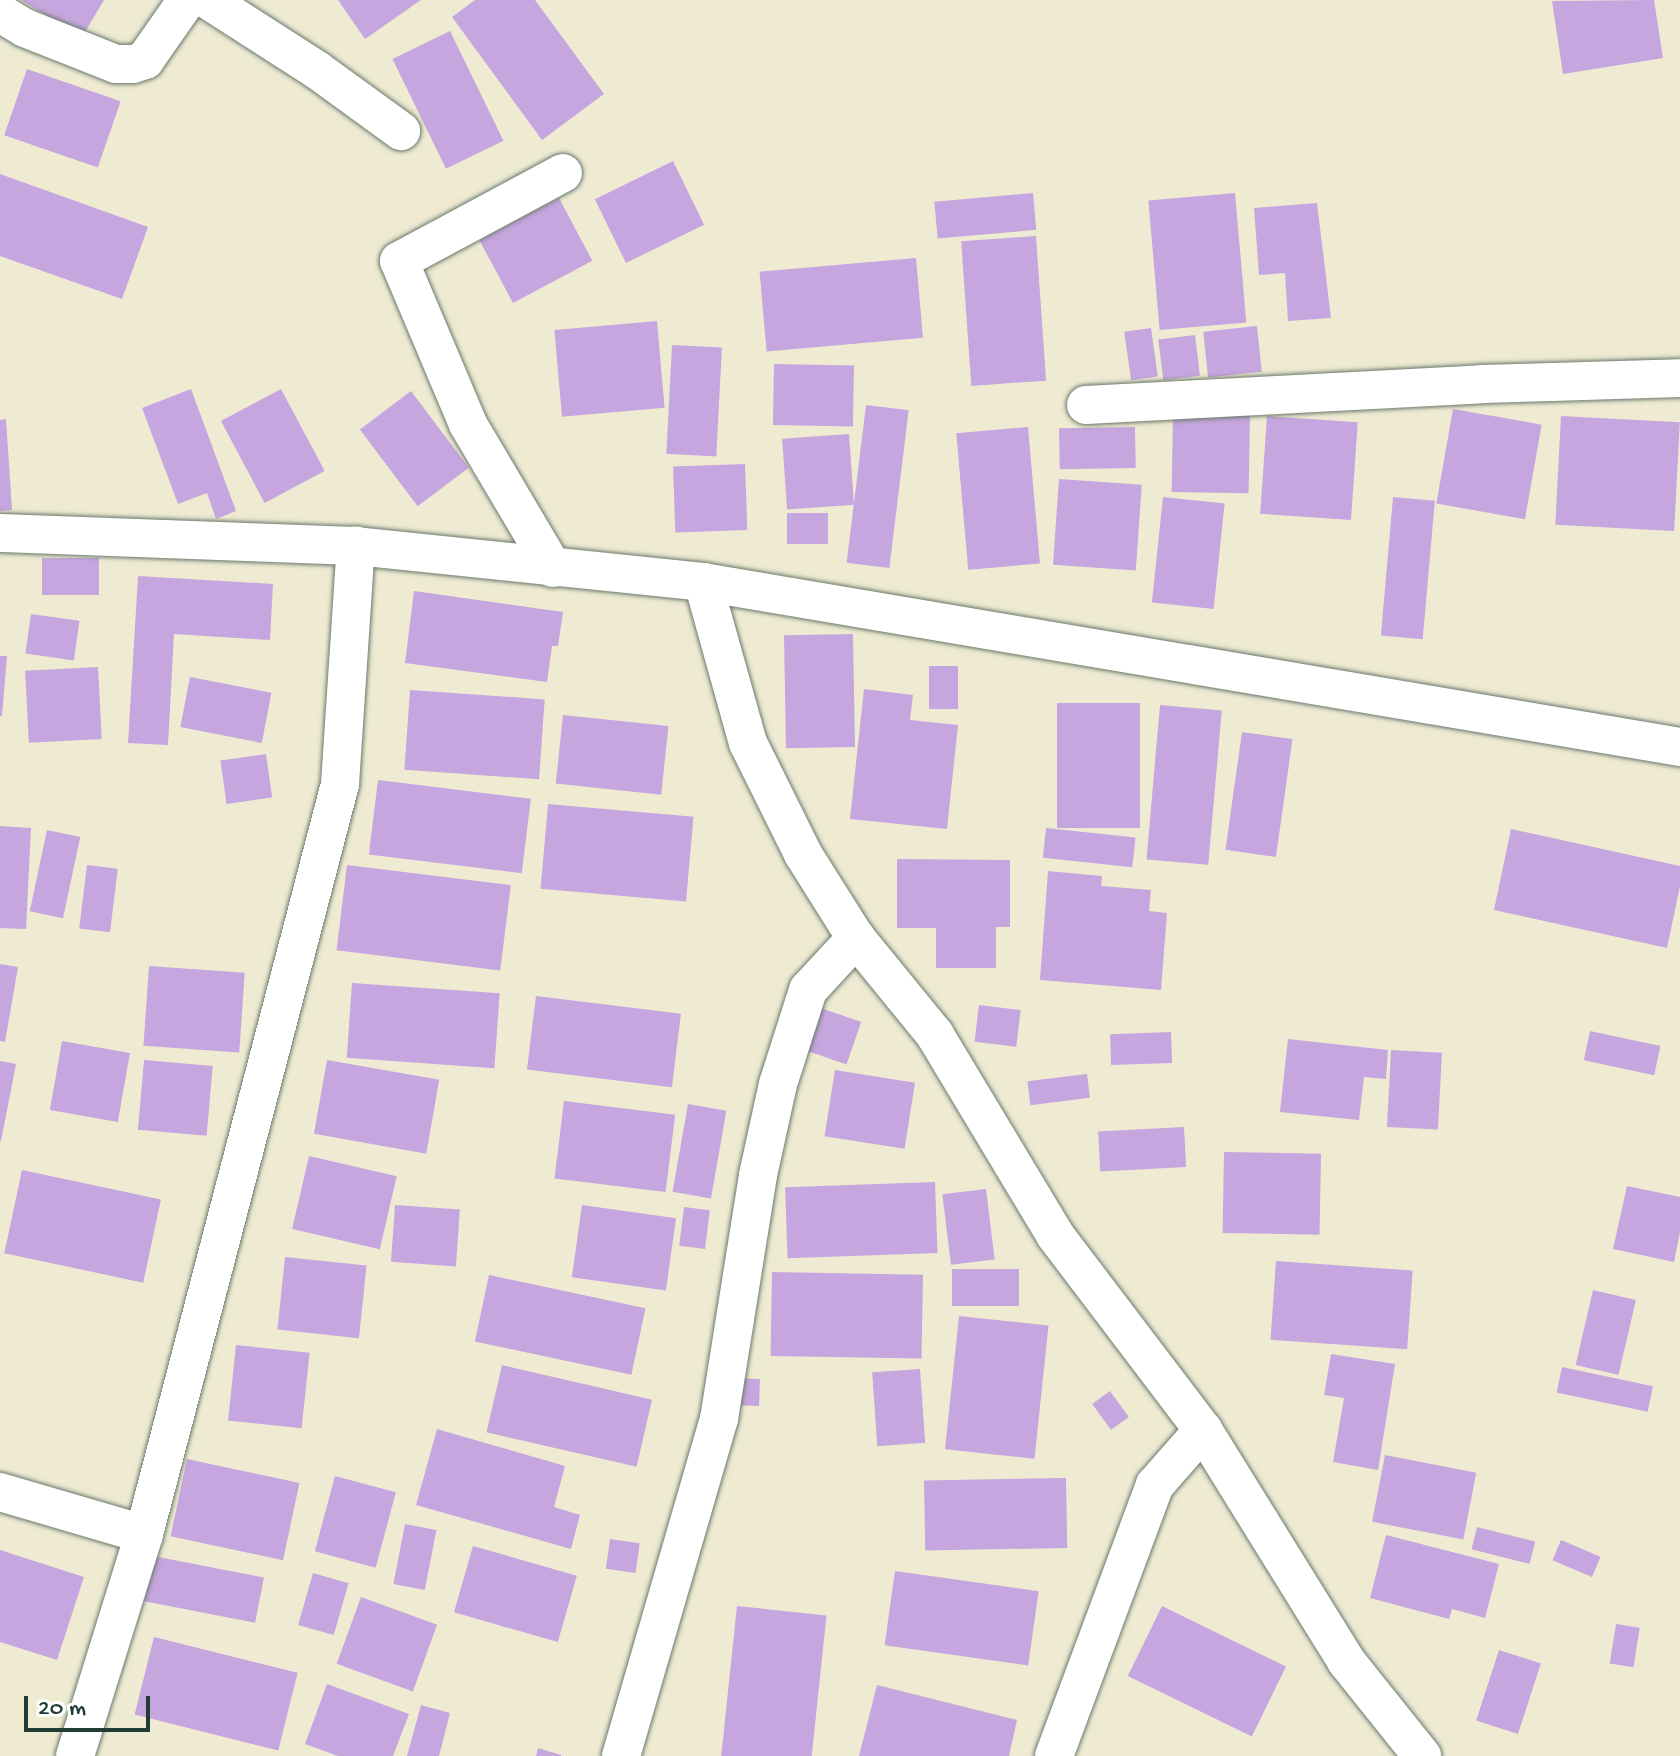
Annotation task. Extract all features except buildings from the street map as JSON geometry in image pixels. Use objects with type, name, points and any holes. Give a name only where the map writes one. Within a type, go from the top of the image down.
[{"type":"street","points":[[0,13],[25,28],[116,64],[133,64],[145,60],[187,0]]},
{"type":"street","points":[[208,0],[317,70],[401,131]]},
{"type":"street","points":[[553,568],[468,424],[399,261],[563,173]]},
{"type":"street","points":[[1086,405],[1482,384],[1680,378]]},
{"type":"street","points":[[0,533],[356,546],[703,582],[1680,747]]},
{"type":"street","points":[[75,1756],[144,1534],[340,784],[356,546]]},
{"type":"street","points":[[703,582],[748,743],[803,854],[856,938],[935,1035],[1055,1235],[1203,1430],[1346,1661],[1422,1756]]},
{"type":"street","points":[[621,1756],[719,1419],[758,1175],[778,1084],[808,990],[856,938]]},
{"type":"street","points":[[1054,1756],[1155,1485],[1203,1430]]},
{"type":"street","points":[[0,1492],[144,1534]]}]
